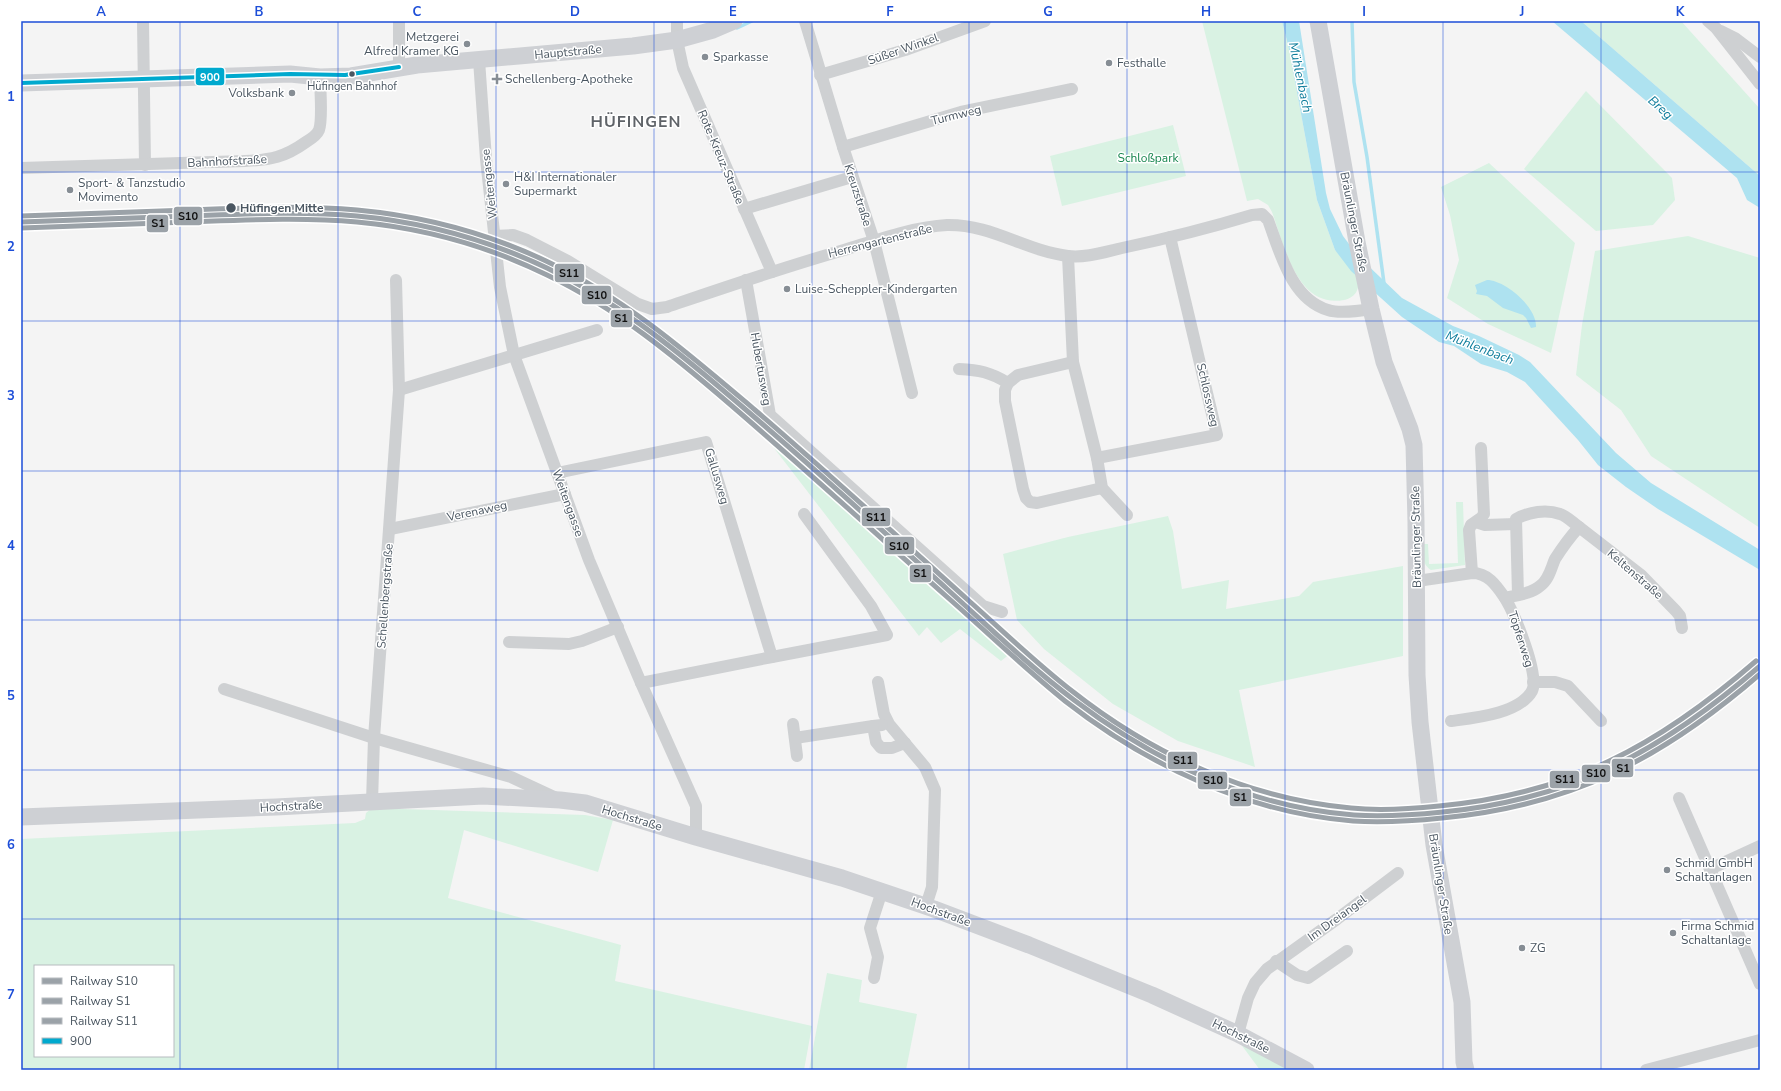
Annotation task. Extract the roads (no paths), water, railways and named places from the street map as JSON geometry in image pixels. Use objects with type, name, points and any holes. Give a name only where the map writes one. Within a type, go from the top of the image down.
[{"type":"main road","name":"Hauptstraße","points":[[21,83],[290,74],[320,77],[366,74],[399,67],[633,46],[677,40],[713,30],[734,21]]},
{"type":"main road","name":"Bräunlinger Straße","points":[[1318,21],[1357,242],[1371,309],[1384,362],[1410,429],[1414,445],[1417,581],[1417,675],[1420,728],[1434,845],[1462,1002],[1464,1067]]},
{"type":"main road","name":"Hochstraße","points":[[21,817],[484,796],[560,800],[585,803],[696,837],[816,871],[926,906],[1126,984],[1238,1034],[1306,1070]]},
{"type":"street","points":[[143,21],[145,165]]},
{"type":"street","points":[[399,21],[399,67]]},
{"type":"street","name":"Rote-Kreuz-Straße","points":[[677,21],[677,40],[683,68],[772,272]]},
{"type":"street","name":"Kreuzstraße","points":[[805,21],[820,75],[874,241],[912,393]]},
{"type":"street","name":"Süßer Winkel","points":[[820,75],[905,50],[985,21]]},
{"type":"street","points":[[1712,25],[1735,38],[1760,57]]},
{"type":"street","points":[[1712,25],[1760,84]]},
{"type":"street","name":"Weitengasse","points":[[478,60],[486,159],[500,287],[514,355],[589,560],[641,683],[696,806],[696,837]]},
{"type":"street","name":"Bahnhofstraße","points":[[21,168],[269,160],[280,157],[295,150],[313,138],[319,130],[320,77]]},
{"type":"street","name":"Turmweg","points":[[843,148],[961,112],[1072,89]]},
{"type":"street","points":[[744,210],[852,177]]},
{"type":"street","name":"Herrengartenstraße","points":[[494,236],[513,235],[527,240],[568,261],[638,304],[652,309],[667,307],[772,272],[874,241],[924,228],[947,225],[968,226],[996,233],[1053,253],[1068,256],[1090,255],[1170,237],[1252,215],[1262,214],[1268,220],[1287,270],[1299,289],[1315,305],[1329,311],[1371,309]]},
{"type":"street","name":"Schlossweg","points":[[1097,458],[1218,435],[1170,237]]},
{"type":"street","points":[[1068,256],[1073,362],[1097,458],[1102,488],[1127,514]]},
{"type":"street","name":"Schellenbergstraße","points":[[372,802],[374,738],[399,390],[396,280]]},
{"type":"street","name":"Hubertusweg","points":[[746,280],[770,415],[982,606],[1002,612]]},
{"type":"street","points":[[399,390],[597,330]]},
{"type":"street","points":[[1073,362],[1018,374],[1008,383],[1005,390],[1005,401],[1023,489],[1030,502],[1038,503],[1102,488]]},
{"type":"street","points":[[959,369],[977,370],[994,374],[1008,383]]},
{"type":"street","name":"Gallusweg","points":[[557,473],[706,442],[772,656]]},
{"type":"street","points":[[1417,581],[1472,573],[1469,530],[1471,525],[1484,514],[1481,448]]},
{"type":"street","name":"Verenaweg","points":[[390,529],[565,494]]},
{"type":"street","name":"Keltenstraße","points":[[1515,524],[1516,519],[1522,516],[1546,511],[1561,514],[1641,575],[1680,616],[1682,628]]},
{"type":"street","points":[[641,683],[772,656],[887,635],[871,606],[804,514]]},
{"type":"street","points":[[1476,522],[1485,525],[1515,524],[1518,595]]},
{"type":"street","points":[[1505,598],[1534,590],[1541,586],[1547,579],[1564,544],[1579,527]]},
{"type":"street","name":"Töpferweg","points":[[1451,721],[1486,716],[1504,711],[1527,697],[1532,690],[1533,682],[1526,649],[1519,627],[1505,598],[1488,577],[1480,573],[1472,573]]},
{"type":"street","points":[[509,642],[569,644],[582,641],[618,627]]},
{"type":"street","points":[[878,682],[884,714],[889,724],[925,767],[935,790],[932,887],[926,906]]},
{"type":"street","name":"Töpferweg","points":[[1533,682],[1555,682],[1568,686],[1601,721]]},
{"type":"street","name":"Hochstraße","points":[[224,689],[374,738],[511,777],[560,800]]},
{"type":"street","points":[[794,724],[797,756]]},
{"type":"street","points":[[795,738],[889,724]]},
{"type":"street","points":[[874,726],[876,742],[881,748],[892,748],[905,743]]},
{"type":"street","points":[[1679,798],[1760,984]]},
{"type":"street","points":[[1710,869],[1760,846]]},
{"type":"street","name":"Im Dreiangel","points":[[1238,1034],[1248,998],[1255,983],[1267,969],[1276,961],[1337,919],[1398,872]]},
{"type":"street","points":[[874,978],[878,957],[870,928],[882,891]]},
{"type":"street","points":[[1276,961],[1297,975],[1308,978],[1347,951]]},
{"type":"street","points":[[1646,1070],[1760,1040]]},
{"type":"water","name":"Mühlenbach","points":[[1282,21],[1299,21],[1326,193],[1330,209],[1343,236],[1358,256],[1402,298],[1453,326],[1479,336],[1519,355],[1530,362],[1616,453],[1651,483],[1760,550],[1760,570],[1658,509],[1598,465],[1578,440],[1525,382],[1507,372],[1481,364],[1454,346],[1439,342],[1402,317],[1351,271],[1335,250],[1317,200],[1289,49]]},
{"type":"water","name":"Breg","points":[[1552,21],[1581,21],[1760,176],[1760,208],[1747,200],[1737,178]]},
{"type":"water","points":[[1487,280],[1494,281],[1502,285],[1519,296],[1531,311],[1535,319],[1536,327],[1531,328],[1523,315],[1503,308],[1487,296],[1476,294],[1477,291],[1475,285]]},
{"type":"waterway","points":[[737,28],[752,21]]},
{"type":"waterway","points":[[1352,21],[1354,82],[1367,157],[1384,283]]},
{"type":"rail line","name":"S11","points":[[21,216],[231,208],[336,208],[406,217],[454,227],[501,242],[546,261],[603,292],[655,328],[706,368],[862,504],[1045,669],[1103,714],[1135,735],[1203,770],[1239,784],[1275,795],[1313,803],[1351,808],[1406,809],[1486,800],[1530,790],[1571,777],[1610,761],[1647,741],[1684,718],[1756,661]]},
{"type":"rail line","name":"S10","points":[[21,222],[231,214],[336,214],[406,223],[455,234],[502,249],[547,268],[595,294],[618,309],[683,357],[781,440],[1009,646],[1074,700],[1137,743],[1171,761],[1206,778],[1242,792],[1278,803],[1316,811],[1365,816],[1387,816],[1443,812],[1490,805],[1534,796],[1575,783],[1614,766],[1651,746],[1688,723],[1760,666]]},
{"type":"rail line","name":"S1","points":[[21,228],[252,220],[336,220],[406,229],[455,240],[502,255],[547,275],[597,302],[644,334],[688,369],[786,453],[1035,676],[1065,701],[1130,746],[1164,765],[1200,782],[1275,808],[1314,816],[1353,821],[1387,822],[1431,819],[1489,812],[1533,802],[1574,789],[1613,773],[1651,753],[1688,730],[1724,704],[1760,674]]},
{"type":"place","name":"Metzgerei Alfred Kramer KG","points":[[467,44]]},
{"type":"place","name":"Sparkasse","points":[[705,57]]},
{"type":"place","name":"Festhalle","points":[[1109,63]]},
{"type":"place","name":"Hüfingen Bahnhof","points":[[352,74]]},
{"type":"place","name":"Schellenberg-Apotheke","points":[[497,79]]},
{"type":"place","name":"Volksbank","points":[[292,93]]},
{"type":"place","name":"H&I Internationaler Supermarkt","points":[[506,184]]},
{"type":"place","name":"Sport- & Tanzstudio Movimento","points":[[70,190]]},
{"type":"place","name":"Hüfingen Mitte","points":[[231,208]]},
{"type":"place","name":"Luise-Scheppler-Kindergarten","points":[[787,289]]},
{"type":"place","name":"Schmid GmbH Schaltanlagen","points":[[1667,870]]},
{"type":"place","name":"Firma Schmid Schaltanlage","points":[[1673,933]]},
{"type":"place","name":"ZG","points":[[1522,948]]},
{"type":"district","name":"HÜFINGEN","points":[[636,121]]},
{"type":"park label","name":"Schloßpark","points":[[1148,158]]}]
